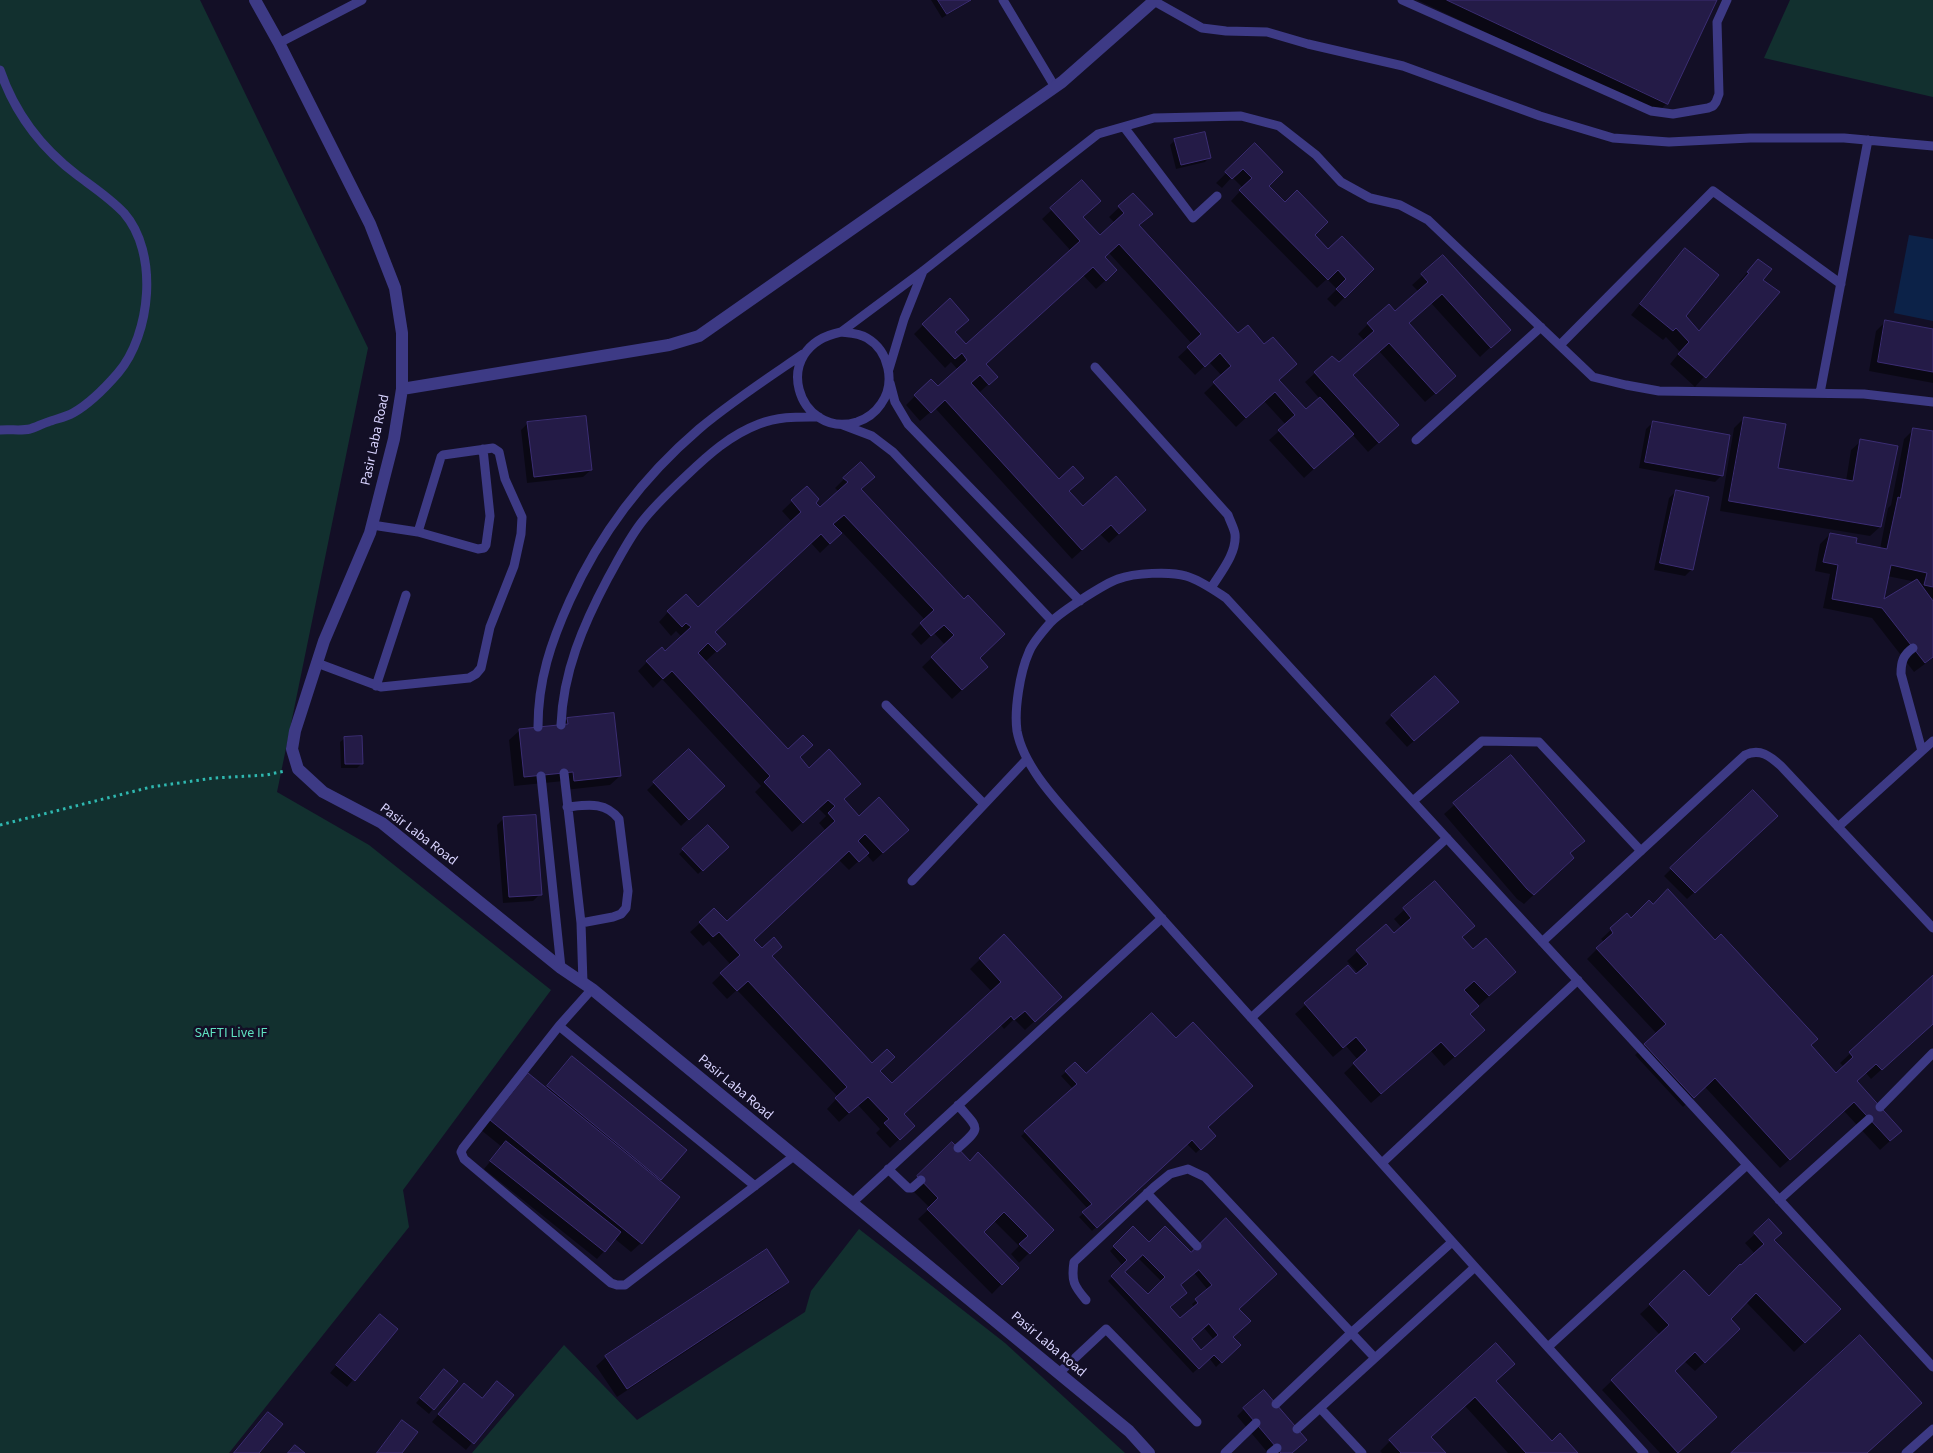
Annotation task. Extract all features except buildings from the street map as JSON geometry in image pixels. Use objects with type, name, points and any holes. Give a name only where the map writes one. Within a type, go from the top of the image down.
[{"type":"street","name":"Pasir Laba Road","points":[[255,0],[279,43],[370,224],[395,288],[402,333],[402,389],[394,438],[372,525],[324,641],[295,731],[292,749],[298,769],[323,792],[382,823],[561,968],[587,986],[1129,1431],[1149,1453]]},
{"type":"street","points":[[402,389],[669,345],[699,336],[1055,87],[1155,0]]},
{"type":"lane","points":[[279,43],[362,0]]},
{"type":"lane","points":[[1003,0],[1055,87]]},
{"type":"lane","points":[[1155,0],[1202,28],[1226,32],[1268,32],[1308,44],[1403,66],[1540,116],[1614,138],[1668,142],[1750,138],[1844,138],[1933,146]]},
{"type":"lane","points":[[1402,0],[1651,111],[1673,114],[1708,108],[1716,102],[1719,88],[1717,22],[1727,0]]},
{"type":"lane","points":[[0,70],[15,106],[38,140],[58,161],[91,185],[125,214],[142,250],[146,272],[144,314],[140,331],[123,366],[103,390],[72,413],[30,429],[0,430]]},
{"type":"lane","points":[[841,332],[923,271],[1098,134],[1154,118],[1242,116],[1279,126],[1316,155],[1342,182],[1370,198],[1400,205],[1428,220],[1593,377],[1659,391],[1864,394],[1933,402]]},
{"type":"lane","points":[[1124,127],[1192,218],[1217,196]]},
{"type":"lane","points":[[1820,394],[1868,140]]},
{"type":"lane","points":[[1560,345],[1713,191],[1841,284]]},
{"type":"lane","points":[[889,369],[904,319],[923,271]]},
{"type":"lane","points":[[1416,440],[1541,327]]},
{"type":"lane","points":[[538,727],[541,685],[547,655],[578,583],[596,549],[621,511],[647,479],[699,429],[804,353],[814,342],[827,335],[841,332],[854,333],[866,338],[877,346],[889,369],[895,402],[908,424],[1080,601]]},
{"type":"lane","points":[[804,353],[798,366],[797,381],[800,395],[808,408],[819,417],[872,436],[893,452],[1052,621]]},
{"type":"lane","points":[[1095,367],[1228,515],[1235,532],[1232,554],[1211,588]]},
{"type":"lane","points":[[838,424],[850,424],[872,414],[881,405],[887,394],[890,382]]},
{"type":"lane","points":[[561,725],[563,690],[570,664],[584,628],[618,560],[641,523],[691,471],[718,447],[737,434],[760,423],[783,417],[819,417]]},
{"type":"lane","points":[[317,663],[381,687],[469,678],[481,668],[498,604],[514,566],[522,534],[522,517],[505,480],[500,452],[493,448],[447,454],[440,457],[418,532]]},
{"type":"lane","points":[[372,525],[418,532],[478,549],[484,548],[490,516],[483,450]]},
{"type":"lane","points":[[1644,1453],[1452,1242],[1053,796],[1027,759],[1017,730],[1018,684],[1029,651],[1052,621],[1080,601],[1118,579],[1137,575],[1166,573],[1186,576],[1211,588],[1226,598],[1933,1367]]},
{"type":"lane","points":[[376,686],[406,595]]},
{"type":"lane","points":[[1913,648],[1906,653],[1901,662],[1901,674],[1922,751]]},
{"type":"lane","points":[[886,705],[984,804]]},
{"type":"lane","points":[[1413,802],[1482,741],[1539,742],[1641,851]]},
{"type":"lane","points":[[1838,827],[1933,741]]},
{"type":"lane","points":[[1542,942],[1745,756],[1752,752],[1762,753],[1772,758],[1781,766],[1933,928]]},
{"type":"lane","points":[[912,881],[1027,759]]},
{"type":"lane","points":[[564,773],[587,986],[559,1026],[463,1148],[462,1155],[464,1159],[611,1283],[624,1285],[794,1156]]},
{"type":"lane","points":[[541,776],[561,968]]},
{"type":"lane","points":[[568,807],[598,805],[614,812],[619,819],[628,891],[626,908],[621,914],[580,923]]},
{"type":"lane","points":[[1251,1018],[1447,838]]},
{"type":"lane","points":[[852,1202],[1162,918]]},
{"type":"lane","points":[[1382,1163],[1578,980]]},
{"type":"lane","points":[[559,1026],[755,1186]]},
{"type":"lane","points":[[1880,1107],[1933,1053]]},
{"type":"lane","points":[[958,1105],[976,1130],[958,1148]]},
{"type":"lane","points":[[1779,1200],[1870,1119]]},
{"type":"lane","points":[[1548,1347],[1747,1165]]},
{"type":"lane","points":[[888,1169],[908,1188],[912,1188],[921,1180]]},
{"type":"lane","points":[[1086,1300],[1077,1290],[1072,1277],[1074,1262],[1147,1193],[1170,1174],[1188,1169],[1205,1177],[1375,1358]]},
{"type":"lane","points":[[1147,1193],[1197,1246]]},
{"type":"lane","points":[[1276,1404],[1351,1332],[1452,1242]]},
{"type":"lane","points":[[1297,1429],[1475,1267]]},
{"type":"lane","points":[[1059,1374],[1106,1329],[1197,1422]]},
{"type":"lane","points":[[1320,1408],[1362,1453]]},
{"type":"lane","points":[[1225,1453],[1256,1423]]},
{"type":"lane","points":[[1906,1453],[1933,1429]]},
{"type":"path","points":[[0,825],[151,788],[214,778],[266,775],[298,769]]},
{"type":"green space","name":"SAFTI Live IF","points":[[0,0],[200,0],[368,348],[277,792],[369,845],[551,990],[403,1190],[409,1227],[229,1453],[0,1453]]},
{"type":"green space","points":[[1790,0],[1933,0],[1933,97],[1764,58]]},
{"type":"green space","points":[[859,1229],[1005,1343],[1125,1453],[472,1453],[564,1345],[637,1420],[805,1312],[811,1291]]},
{"type":"water","points":[[1909,235],[1933,239],[1933,321],[1894,313]]}]
